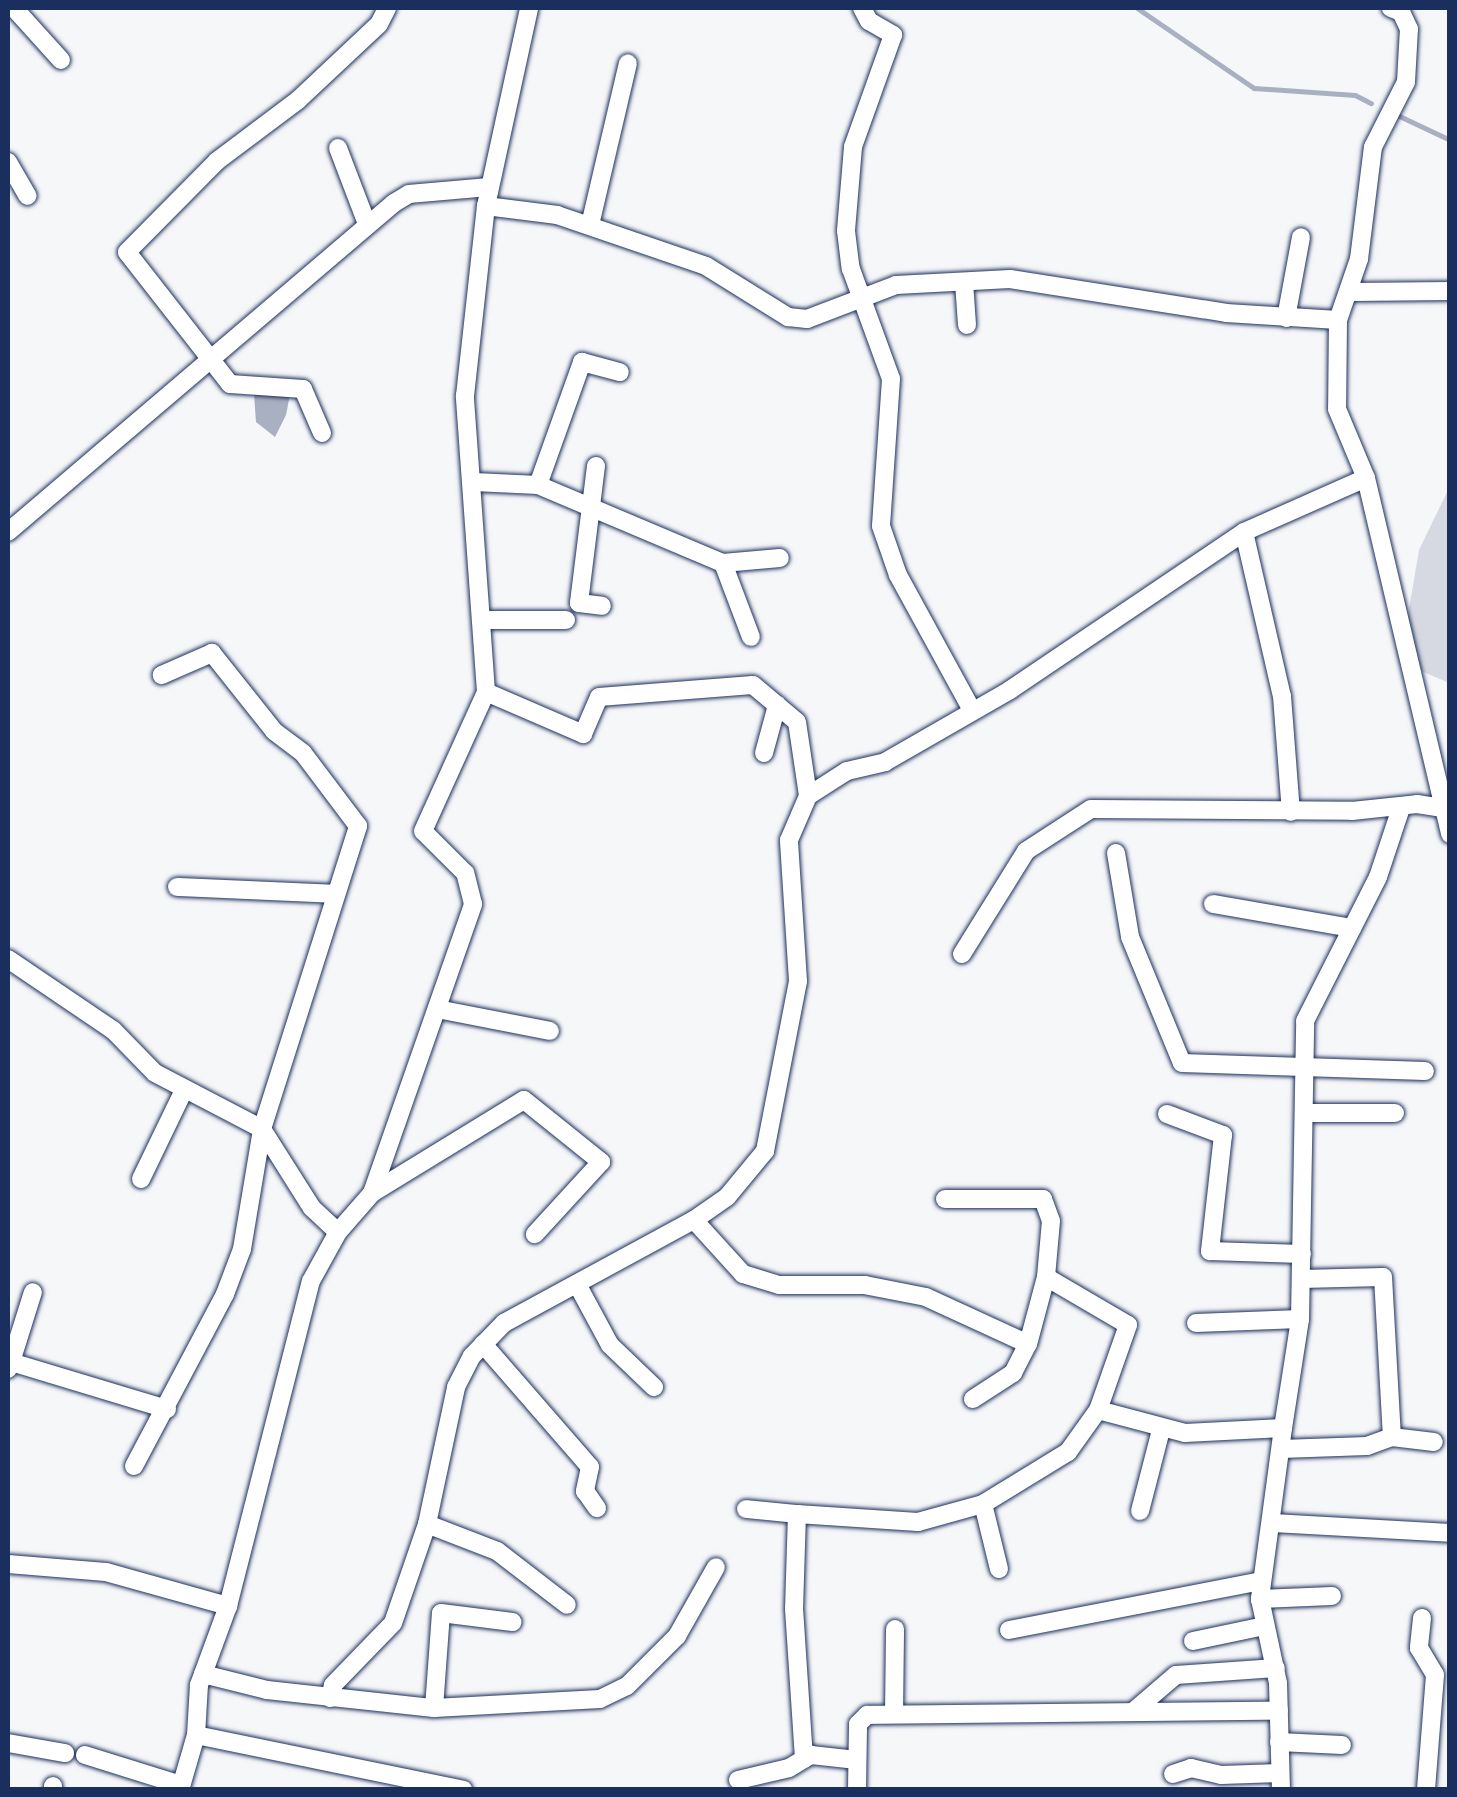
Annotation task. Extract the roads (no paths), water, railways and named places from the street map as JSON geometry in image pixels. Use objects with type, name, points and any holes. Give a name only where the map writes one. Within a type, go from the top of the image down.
[{"type":"street","points":[[14,8],[60,60]]},
{"type":"street","points":[[372,1193],[473,904],[465,873],[423,831],[486,692],[465,396],[487,196],[529,8]]},
{"type":"street","points":[[862,8],[869,21],[892,35],[853,146],[846,231],[862,295],[891,379],[881,526],[887,548],[972,710]]},
{"type":"street","points":[[1391,8],[1402,12],[1409,30],[1406,82],[1373,147],[1351,292],[1338,320],[1337,409],[1366,478],[1450,834]]},
{"type":"street","points":[[322,434],[303,389],[230,384],[128,248],[384,15]]},
{"type":"street","points":[[590,226],[628,63]]},
{"type":"street","points":[[338,148],[367,224]]},
{"type":"street","points":[[8,162],[28,196]]},
{"type":"street","points":[[8,532],[210,356],[367,224],[409,194],[487,196],[590,226],[706,266],[788,317],[807,319],[896,285],[1010,279],[1286,318],[1338,320]]},
{"type":"street","points":[[1286,318],[1301,236]]},
{"type":"street","points":[[964,282],[966,325]]},
{"type":"street","points":[[1351,292],[1450,292]]},
{"type":"street","points":[[538,485],[582,362],[620,372]]},
{"type":"street","points":[[596,466],[587,510],[579,602],[602,606]]},
{"type":"street","points":[[808,796],[847,771],[885,762],[972,710],[1244,532],[1366,478]]},
{"type":"street","points":[[474,482],[538,485],[587,510],[724,563],[780,558]]},
{"type":"street","points":[[1244,532],[1282,696],[1292,812]]},
{"type":"street","points":[[724,563],[750,637]]},
{"type":"street","points":[[482,620],[566,620]]},
{"type":"street","points":[[134,1466],[167,1409],[242,1249],[262,1129],[358,826],[303,753],[274,731],[212,652],[162,675]]},
{"type":"street","points":[[330,1698],[333,1685],[393,1623],[427,1524],[456,1387],[484,1344],[504,1322],[694,1220],[727,1197],[765,1152],[798,981],[787,856],[808,796],[796,722],[754,685],[599,697],[584,734],[486,692]]},
{"type":"street","points":[[764,753],[777,705]]},
{"type":"street","points":[[1173,1774],[1190,1768],[1221,1776],[1281,1781],[1276,1668],[1264,1626],[1260,1590],[1300,1320],[1305,1021],[1352,928],[1401,808]]},
{"type":"street","points":[[962,954],[1026,851],[1068,819],[1091,809],[1446,810]]},
{"type":"street","points":[[1116,853],[1130,937],[1182,1063],[1425,1071]]},
{"type":"street","points":[[177,887],[335,894]]},
{"type":"street","points":[[1214,904],[1352,928]]},
{"type":"street","points":[[8,959],[113,1030],[183,1092],[262,1129],[312,1208],[338,1232]]},
{"type":"street","points":[[436,1009],[550,1031]]},
{"type":"street","points":[[142,1178],[183,1092]]},
{"type":"street","points":[[85,1755],[180,1787],[196,1735],[203,1674],[228,1606],[281,1380],[311,1281],[338,1232],[372,1193],[524,1100],[600,1162],[534,1234]]},
{"type":"street","points":[[1167,1114],[1223,1135],[1210,1251],[1302,1254]]},
{"type":"street","points":[[1305,1114],[1394,1114]]},
{"type":"street","points":[[945,1198],[1043,1199],[1051,1221],[1046,1277],[1028,1344],[1013,1373],[973,1400]]},
{"type":"street","points":[[694,1220],[743,1274],[779,1285],[865,1285],[926,1297],[1028,1344]]},
{"type":"street","points":[[746,1509],[918,1522],[984,1504],[1068,1452],[1098,1410],[1128,1325],[1046,1277]]},
{"type":"street","points":[[1301,1279],[1384,1277],[1392,1438]]},
{"type":"street","points":[[577,1284],[610,1345],[654,1387]]},
{"type":"street","points":[[33,1292],[9,1366],[167,1409]]},
{"type":"street","points":[[1196,1322],[1300,1320]]},
{"type":"street","points":[[484,1344],[590,1467],[585,1491],[597,1508]]},
{"type":"street","points":[[1098,1410],[1161,1430],[1283,1428]]},
{"type":"street","points":[[1140,1512],[1161,1430]]},
{"type":"street","points":[[1281,1450],[1368,1446],[1392,1438],[1434,1442]]},
{"type":"street","points":[[984,1504],[999,1569]]},
{"type":"street","points":[[797,1514],[794,1609],[804,1760]]},
{"type":"street","points":[[1273,1522],[1450,1533]]},
{"type":"street","points":[[427,1524],[497,1551],[567,1605]]},
{"type":"street","points":[[8,1564],[106,1572],[228,1606]]},
{"type":"street","points":[[203,1674],[330,1698],[434,1708],[600,1700],[627,1686],[677,1636],[716,1567]]},
{"type":"street","points":[[1009,1630],[1260,1590],[1332,1596]]},
{"type":"street","points":[[434,1708],[441,1613],[512,1622]]},
{"type":"street","points":[[1422,1618],[1419,1648],[1435,1674],[1426,1790]]},
{"type":"street","points":[[1193,1641],[1264,1626]]},
{"type":"street","points":[[894,1714],[896,1629]]},
{"type":"street","points":[[1135,1710],[1176,1675],[1276,1668]]},
{"type":"street","points":[[856,1790],[858,1724],[867,1715],[1279,1711]]},
{"type":"street","points":[[196,1735],[463,1790]]},
{"type":"street","points":[[1279,1742],[1342,1745]]},
{"type":"street","points":[[8,1743],[65,1753]]},
{"type":"street","points":[[738,1780],[804,1760],[857,1760]]},
{"type":"water","points":[[292,384],[286,415],[275,437],[256,422],[254,394]]},
{"type":"waterway","points":[[1137,8],[1254,88],[1355,95],[1371,103]]},
{"type":"waterway","points":[[1395,114],[1450,140]]}]
